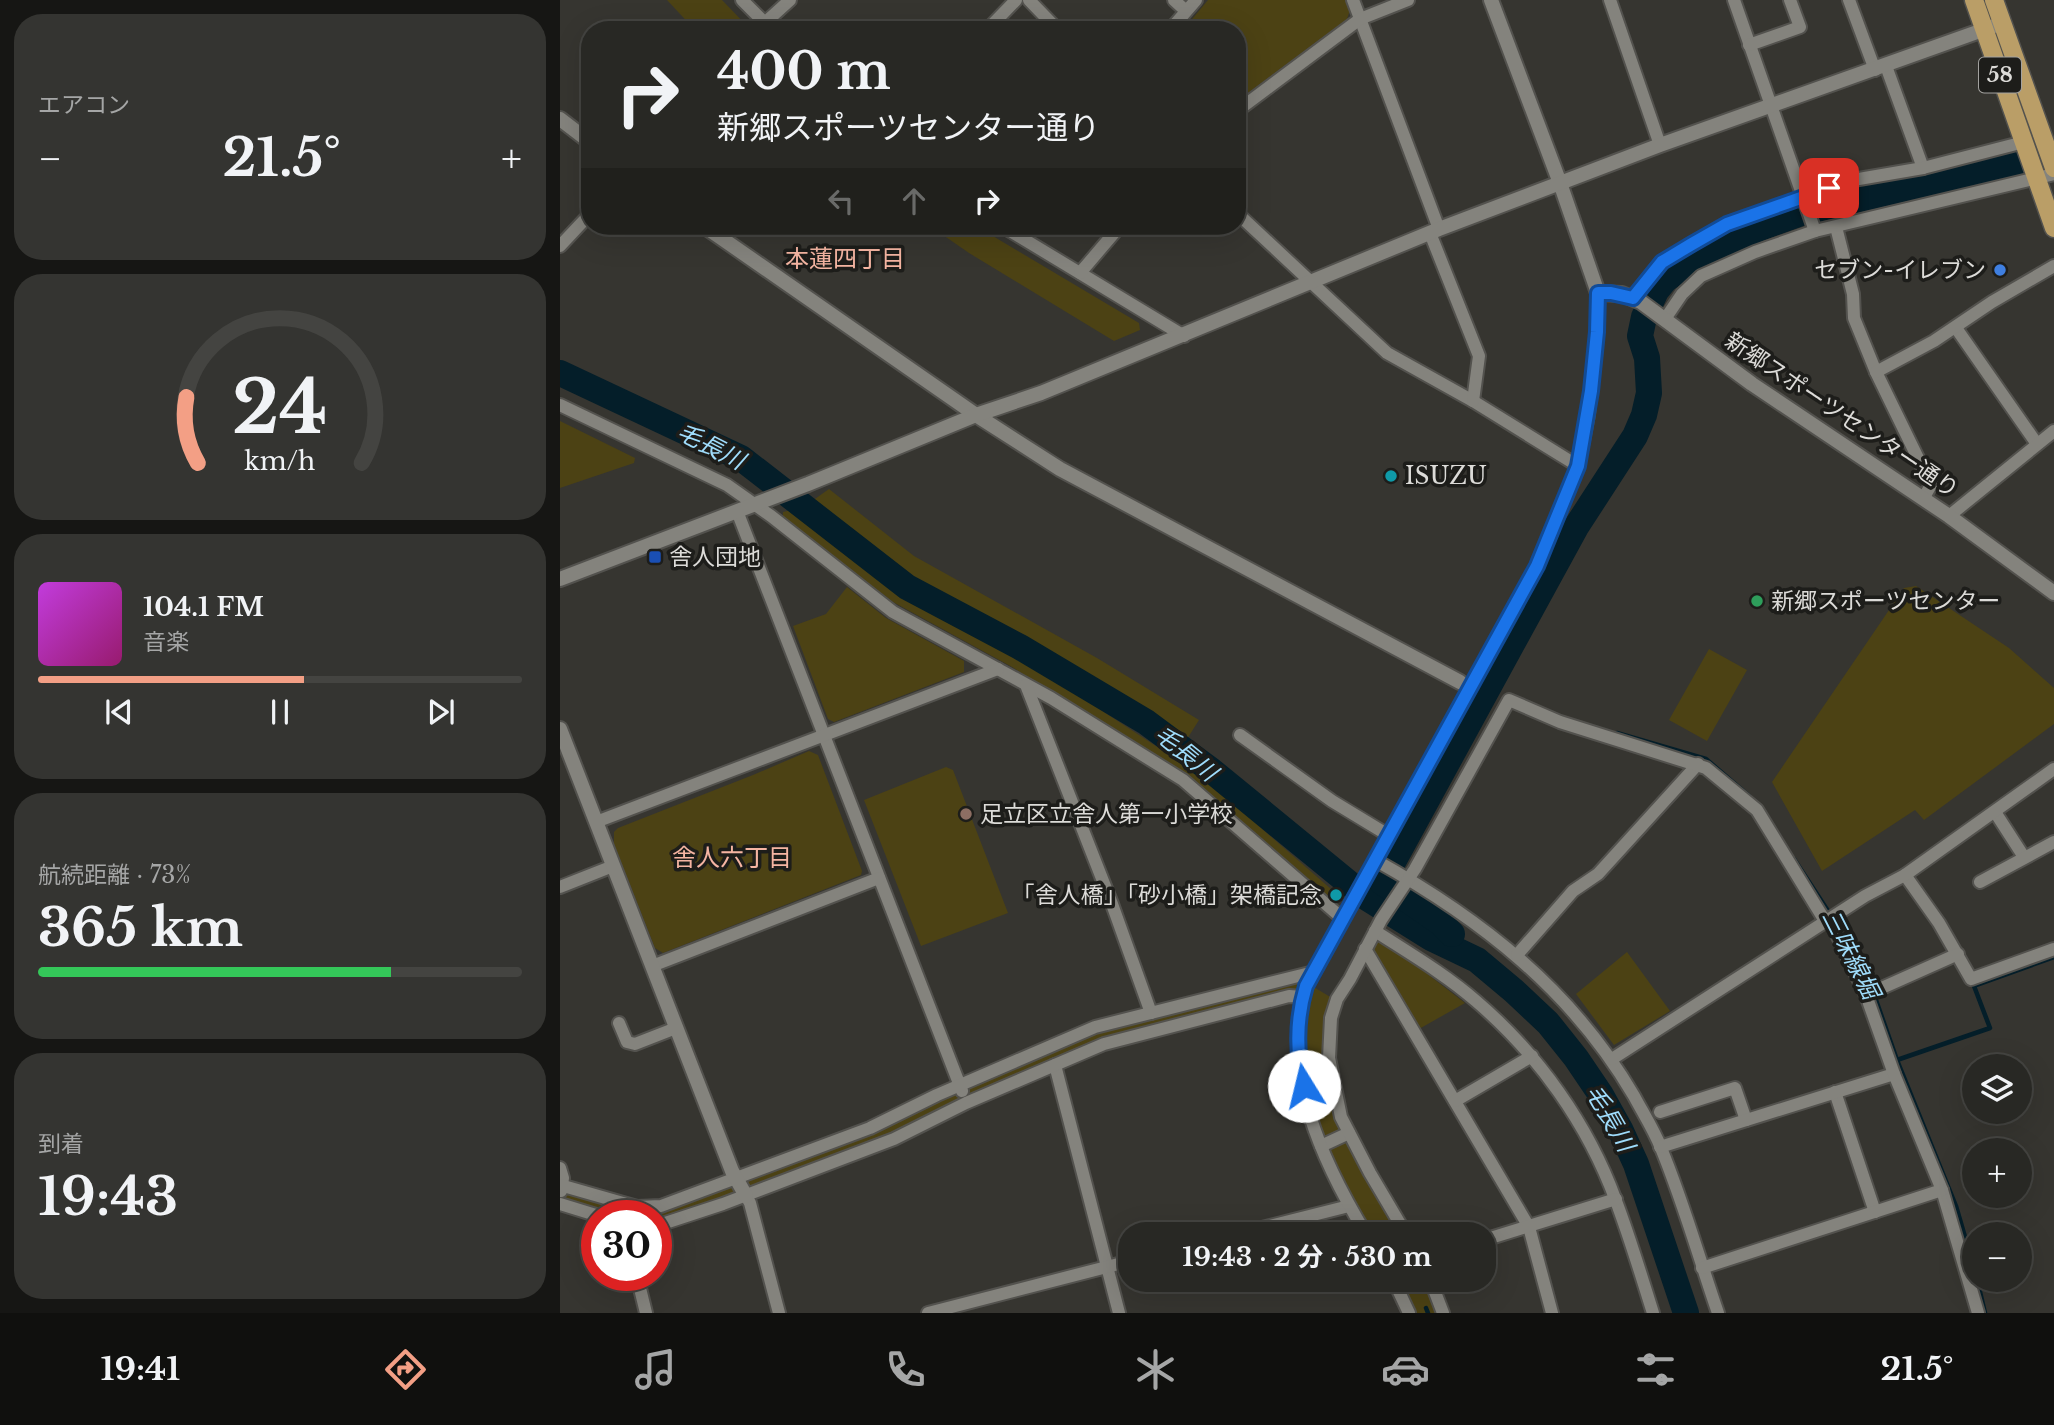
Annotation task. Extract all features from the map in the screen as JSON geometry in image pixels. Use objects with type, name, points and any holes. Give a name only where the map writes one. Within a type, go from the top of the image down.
[{"type":"main road","name":"58","points":[[1974,0],[2025,146],[2041,175],[2054,228]]},
{"type":"main road","name":"58","points":[[1994,0],[2048,138],[2054,167]]},
{"type":"street","points":[[742,0],[759,21]]},
{"type":"street","points":[[770,21],[790,0]]},
{"type":"street","points":[[996,21],[1016,0]]},
{"type":"street","points":[[1029,0],[1049,21]]},
{"type":"street","points":[[1174,0],[1186,12]]},
{"type":"street","points":[[1178,21],[1196,0]]},
{"type":"street","points":[[1353,0],[1479,356],[1473,401]]},
{"type":"street","points":[[1246,104],[1360,19],[1408,0]]},
{"type":"street","points":[[1359,1222],[1314,1128],[1299,1065],[1297,1030],[1303,997],[1365,878],[1378,861],[1388,835],[1464,684],[1537,566],[1578,466],[1591,391],[1598,293],[1491,0]]},
{"type":"street","points":[[1610,0],[1660,145]]},
{"type":"street","points":[[1734,0],[1814,226]]},
{"type":"street","points":[[1749,45],[1800,27],[1790,0]]},
{"type":"street","points":[[1850,0],[1923,167]]},
{"type":"street","points":[[560,579],[808,484],[976,415],[1041,393],[1435,231],[1660,145],[2002,24]]},
{"type":"street","points":[[560,119],[581,135]]},
{"type":"street","points":[[1637,300],[1662,262],[1727,224],[1805,199],[1853,180],[2025,146]]},
{"type":"street","points":[[1662,316],[1701,276],[1814,226],[1836,227],[2041,175]]},
{"type":"street","points":[[1246,222],[1387,353],[1473,401],[1578,466]]},
{"type":"street","points":[[560,246],[581,224]]},
{"type":"street","points":[[1836,227],[1853,294],[1854,318],[1875,372],[1931,485],[1923,499]]},
{"type":"street","points":[[717,235],[976,415],[1060,469],[1464,684]]},
{"type":"street","points":[[1017,235],[1184,336]]},
{"type":"street","points":[[1080,273],[1112,235]]},
{"type":"street","points":[[1875,372],[1956,328],[1992,302],[2054,266]]},
{"type":"street","name":"新郷スポーツセンター通り","points":[[1598,293],[1611,293],[1637,300],[1662,316],[1752,384],[1949,516],[2054,593]]},
{"type":"street","points":[[1956,328],[2037,444]]},
{"type":"street","points":[[560,405],[727,485],[756,504],[893,612],[1026,685],[1183,780],[1343,919]]},
{"type":"street","points":[[1949,516],[2054,431]]},
{"type":"street","points":[[737,511],[966,1102]]},
{"type":"street","points":[[596,822],[998,669]]},
{"type":"street","points":[[1026,685],[1152,1013]]},
{"type":"street","points":[[1399,1222],[1341,1117],[1332,1079],[1329,1035],[1337,999],[1403,879],[1509,700],[1560,722],[1699,764],[1757,810],[1832,919],[1866,995],[1894,1074],[1942,1190],[1978,1313]]},
{"type":"street","points":[[560,729],[736,1179],[750,1202],[779,1313]]},
{"type":"street","points":[[1240,735],[1332,800],[1388,835]]},
{"type":"street","points":[[1517,955],[1573,891],[1598,874],[1699,764]]},
{"type":"street","points":[[1612,1059],[1865,896],[1905,875],[2054,769]]},
{"type":"street","points":[[1995,812],[2024,857]]},
{"type":"street","points":[[1980,881],[2054,842]]},
{"type":"street","points":[[1378,861],[1493,936],[1517,955],[1571,1009],[1612,1059],[1660,1147],[1718,1313]]},
{"type":"street","points":[[560,887],[613,866]]},
{"type":"street","points":[[1905,875],[1958,954],[1971,979],[2054,949]]},
{"type":"street","points":[[652,966],[879,878]]},
{"type":"street","points":[[1378,925],[1475,1000],[1532,1056],[1555,1086],[1583,1130],[1616,1199],[1653,1313]]},
{"type":"street","points":[[1365,949],[1529,1227],[1552,1313]]},
{"type":"street","points":[[1866,995],[1958,954]]},
{"type":"street","points":[[560,1168],[564,1178],[561,1188],[637,1207],[661,1206],[870,1128],[959,1085],[1095,1027],[1314,972]]},
{"type":"street","points":[[672,1221],[746,1196],[894,1139],[966,1102],[1104,1044],[1289,996],[1303,997]]},
{"type":"street","points":[[619,1023],[627,1042],[635,1044],[676,1028]]},
{"type":"street","points":[[1455,1101],[1532,1056]]},
{"type":"street","points":[[1055,1065],[1119,1313]]},
{"type":"street","points":[[1660,1147],[1894,1074]]},
{"type":"street","points":[[1660,1112],[1735,1088],[1746,1120]]},
{"type":"street","points":[[1835,1092],[1875,1212]]},
{"type":"street","points":[[1321,1146],[1349,1133]]},
{"type":"street","points":[[1702,1268],[1942,1190]]},
{"type":"street","points":[[1496,1237],[1616,1199]]},
{"type":"street","points":[[560,1204],[581,1211]]},
{"type":"street","points":[[1286,1222],[1349,1206]]},
{"type":"street","points":[[928,1313],[1118,1264]]},
{"type":"street","points":[[641,1291],[646,1313]]},
{"type":"street","points":[[1399,1292],[1409,1313]]},
{"type":"street","points":[[1435,1292],[1443,1313]]},
{"type":"shaded area","points":[[667,0],[722,0],[742,21],[687,21]]},
{"type":"shaded area","points":[[1208,0],[1346,0],[1350,10],[1347,19],[1246,94],[1246,21],[1190,21]]},
{"type":"shaded area","points":[[943,235],[991,235],[1139,323],[1140,330],[1114,341]]},
{"type":"shaded area","points":[[560,421],[635,458],[634,463],[560,488]]},
{"type":"shaded area","points":[[829,489],[914,556],[1097,658],[1199,720],[1187,739],[1150,712],[905,572],[812,501]]},
{"type":"shaded area","points":[[795,509],[900,590],[1014,653],[1203,777],[1339,896],[1334,902],[1184,776],[1012,667],[893,602],[783,517],[783,512]]},
{"type":"shaded area","points":[[1916,586],[2009,648],[2054,688],[2054,724],[1924,820],[1915,810],[1822,871],[1772,782],[1904,588]]},
{"type":"shaded area","points":[[847,587],[886,618],[964,661],[964,672],[834,722],[828,719],[793,626],[826,614]]},
{"type":"shaded area","points":[[1709,649],[1747,670],[1707,741],[1669,720]]},
{"type":"shaded area","points":[[809,751],[818,755],[862,871],[861,875],[663,953],[655,948],[614,844],[614,832],[618,828]]},
{"type":"shaded area","points":[[946,767],[953,770],[1008,913],[921,946],[864,800]]},
{"type":"shaded area","points":[[1382,939],[1465,1003],[1419,1029],[1371,949]]},
{"type":"shaded area","points":[[1627,952],[1670,1011],[1614,1045],[1576,994]]},
{"type":"shaded area","points":[[1300,978],[1298,989],[1100,1040],[941,1108],[880,1140],[672,1216],[672,1202],[937,1099],[1095,1030]]},
{"type":"shaded area","points":[[1312,986],[1332,998],[1324,1062],[1335,1114],[1357,1164],[1390,1222],[1365,1222],[1331,1160],[1305,1077],[1302,1028]]},
{"type":"shaded area","points":[[560,1190],[600,1200],[581,1200],[581,1207],[560,1201]]},
{"type":"shaded area","points":[[1404,1292],[1427,1292],[1436,1313],[1413,1313]]},
{"type":"waterway","points":[[1452,934],[1441,923],[1382,882],[1576,527],[1635,436],[1649,393],[1647,358],[1640,336],[1644,317],[1656,291],[1665,280],[1691,261],[1760,228],[1804,212],[2054,154]]},
{"type":"waterway","name":"毛長川","points":[[560,373],[741,458],[907,587],[1020,647],[1146,722],[1212,771],[1367,898],[1431,938],[1477,960],[1548,1023],[1601,1095],[1636,1164],[1686,1313]]},
{"type":"waterway","name":"三味線堀","points":[[1617,733],[1706,759],[1749,796]]},
{"type":"waterway","name":"三味線堀","points":[[1794,859],[1832,917]]},
{"type":"waterway","name":"三味線堀","points":[[1844,935],[1876,1000],[1962,1227]]},
{"type":"waterway","points":[[1897,1060],[1990,1028],[1974,986],[2054,957]]},
{"type":"waterway","name":"三味線堀","points":[[1980,1292],[1985,1313]]},
{"type":"waterway","points":[[1426,1308],[1428,1313]]},
{"type":"place","name":"セブン-イレブン","points":[[2000,270]]},
{"type":"place","name":"ISUZU","points":[[1391,476]]},
{"type":"place","name":"舎人団地","points":[[655,557]]},
{"type":"place","name":"新郷スポーツセンター","points":[[1757,601]]},
{"type":"place","name":"足立区立舎人第一小学校","points":[[966,814]]},
{"type":"place","name":"「舎人橋」「砂小橋」架橋記念","points":[[1336,895]]},
{"type":"district","name":"本蓮四丁目","points":[[845,258]]},
{"type":"district","name":"舎人六丁目","points":[[732,857]]},
{"type":"route","points":[[1304,1086],[1299,1065],[1297,1030],[1306,986],[1537,566],[1578,466],[1591,391],[1598,293],[1622,294],[1633,298],[1662,262],[1727,224],[1829,188]]}]
